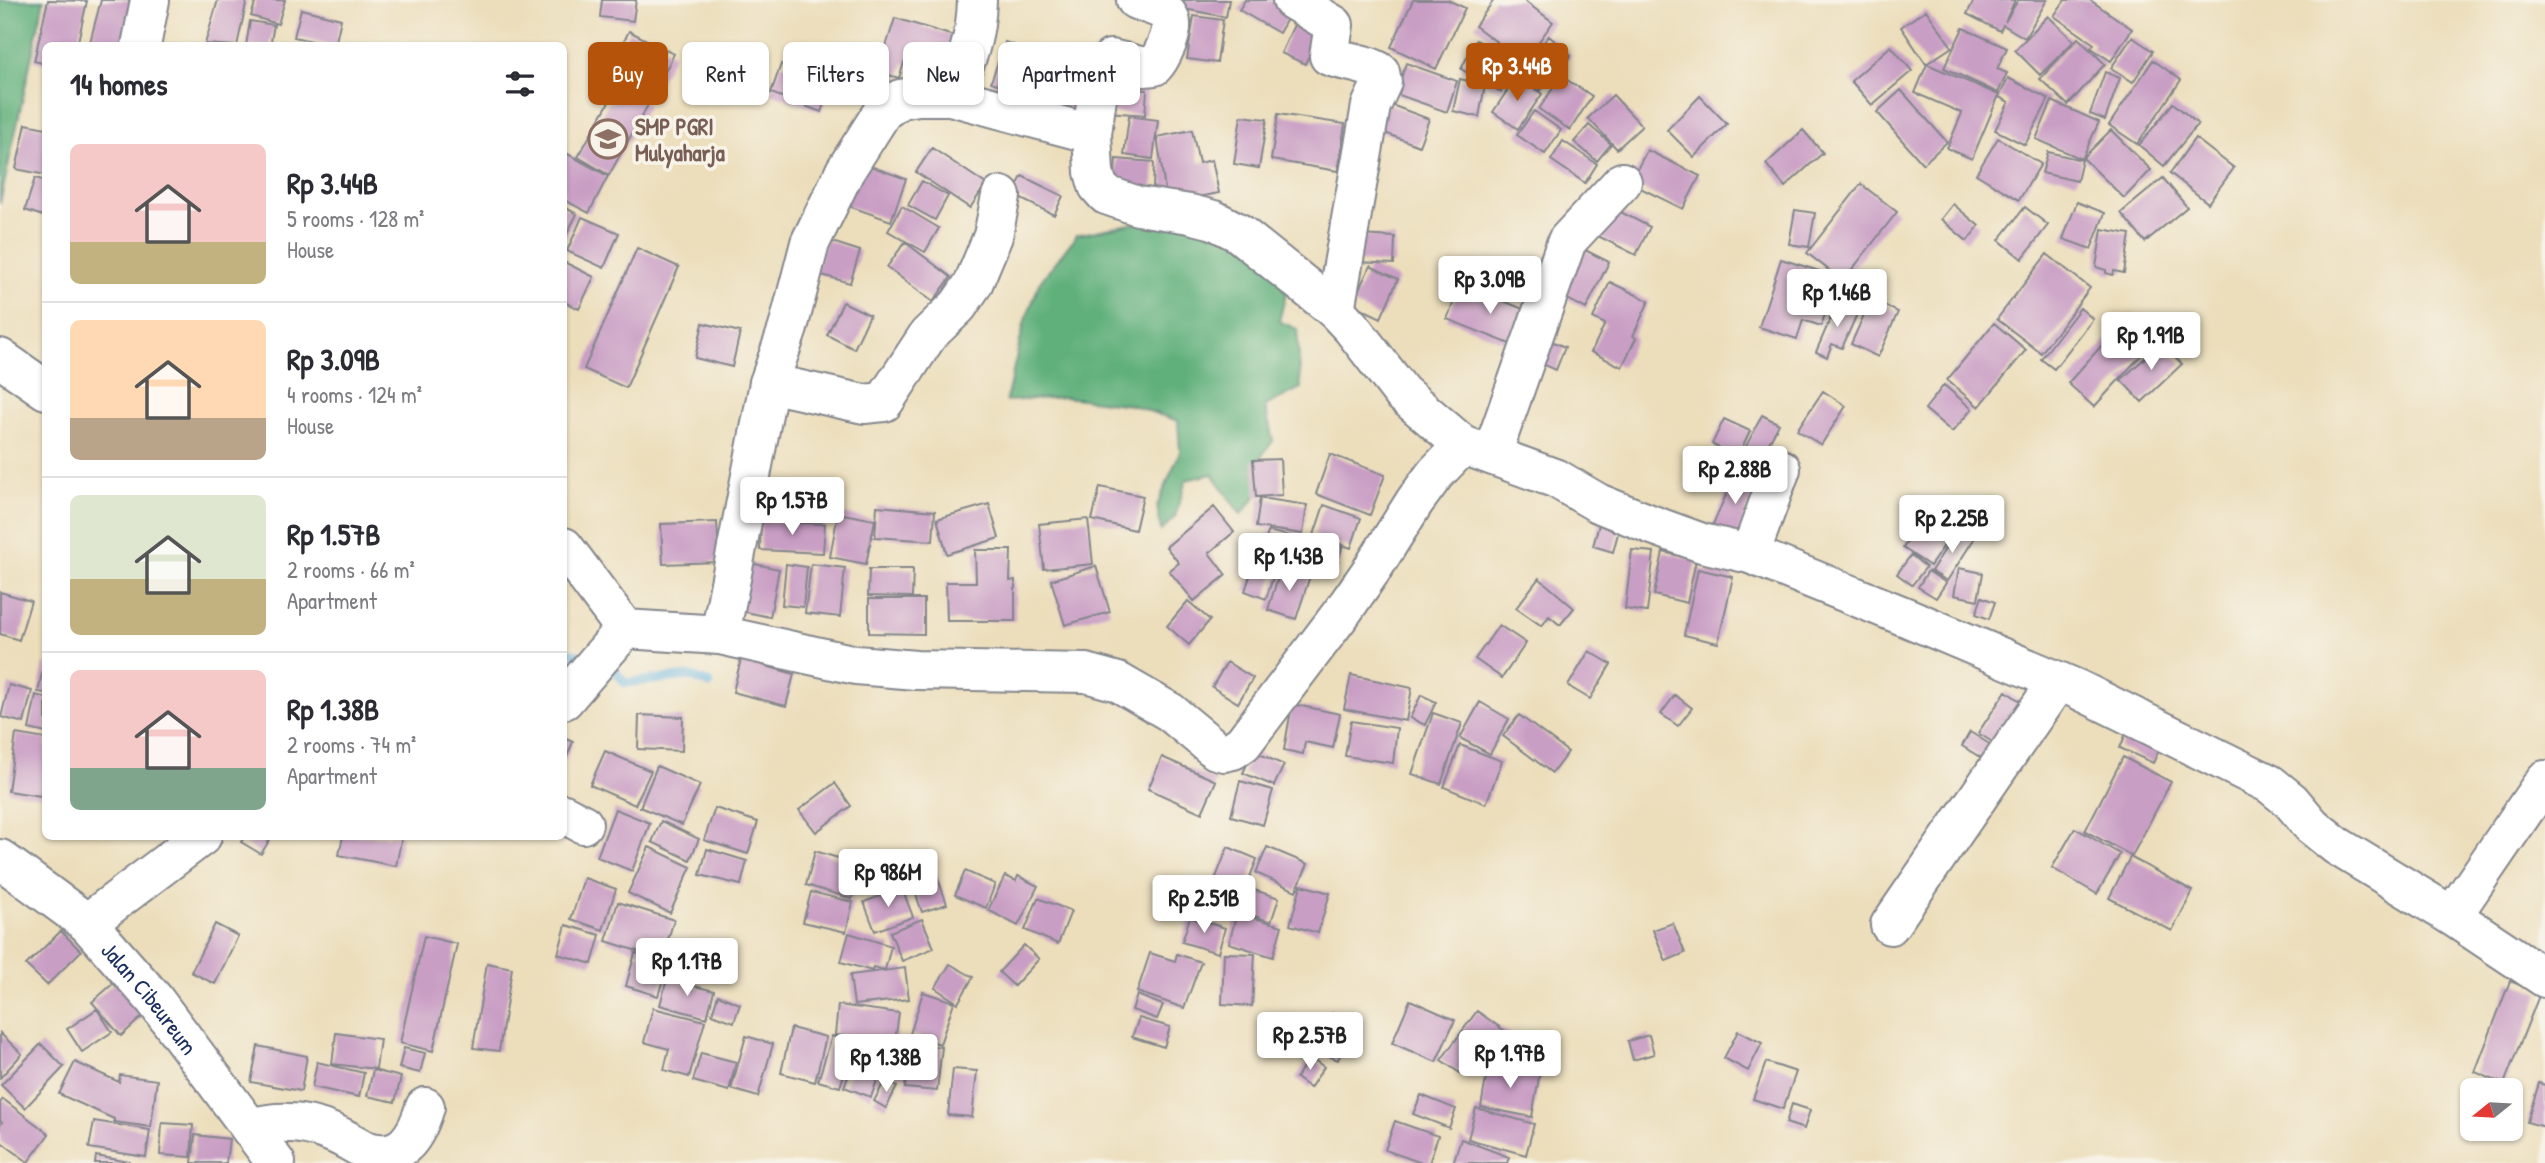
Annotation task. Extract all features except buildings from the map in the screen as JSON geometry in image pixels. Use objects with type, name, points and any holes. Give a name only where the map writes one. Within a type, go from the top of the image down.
[{"type":"street","points":[[142,42],[150,0]]},
{"type":"street","points":[[972,42],[976,29],[977,0]]},
{"type":"street","points":[[1136,0],[1164,11],[1172,21],[1172,30],[1162,56],[1154,66],[1144,67],[1111,59],[1101,68],[1092,134],[1094,172],[1098,186],[1106,195],[1138,206],[1214,220],[1239,233],[1335,310],[1402,393],[1477,449],[1557,479],[1598,503],[1650,524],[1702,543],[1750,554],[2058,681],[2270,784],[2291,801],[2312,826],[2337,846],[2452,916],[2545,978]]},
{"type":"street","points":[[1292,0],[1334,25],[1329,56],[1373,67],[1380,72],[1382,82],[1371,106],[1335,310]]},
{"type":"street","points":[[720,635],[769,383],[788,328],[810,243],[845,170],[883,111],[903,98]]},
{"type":"street","points":[[984,105],[1092,134]]},
{"type":"street","points":[[567,551],[625,628],[720,635],[856,665],[916,670],[1086,673],[1118,682],[1170,712],[1216,750],[1233,750],[1243,743],[1343,611],[1422,492],[1477,449],[1567,241],[1622,182]]},
{"type":"street","points":[[769,383],[864,404],[884,402],[928,335],[958,306],[973,284],[993,236],[1001,196]]},
{"type":"street","points":[[0,358],[42,387]]},
{"type":"street","points":[[1750,554],[1781,469]]},
{"type":"street","points":[[567,696],[625,628]]},
{"type":"street","points":[[1890,925],[2058,681]]},
{"type":"street","points":[[2452,916],[2545,780]]},
{"type":"street","points":[[87,923],[197,840]]},
{"type":"street","name":"Jalan Cibeureum","points":[[0,859],[87,923],[155,999],[262,1151]]},
{"type":"street","points":[[262,1151],[271,1122],[304,1124],[335,1134],[366,1150],[389,1154],[398,1151],[412,1137],[425,1107]]},
{"type":"green space","points":[[0,0],[44,0],[0,203]]},
{"type":"green space","points":[[1135,223],[1217,225],[1290,278],[1279,321],[1297,329],[1301,388],[1265,406],[1273,441],[1254,466],[1258,494],[1241,515],[1212,474],[1186,480],[1175,517],[1161,531],[1157,506],[1180,452],[1178,421],[1131,405],[1065,397],[1006,401],[1024,324],[1040,282],[1077,235]]},
{"type":"waterway","points":[[567,652],[580,656]]},
{"type":"waterway","points":[[608,664],[625,683],[689,676],[710,684]]},
{"type":"place","name":"SMP PGRI Mulyaharja","points":[[608,139]]}]
